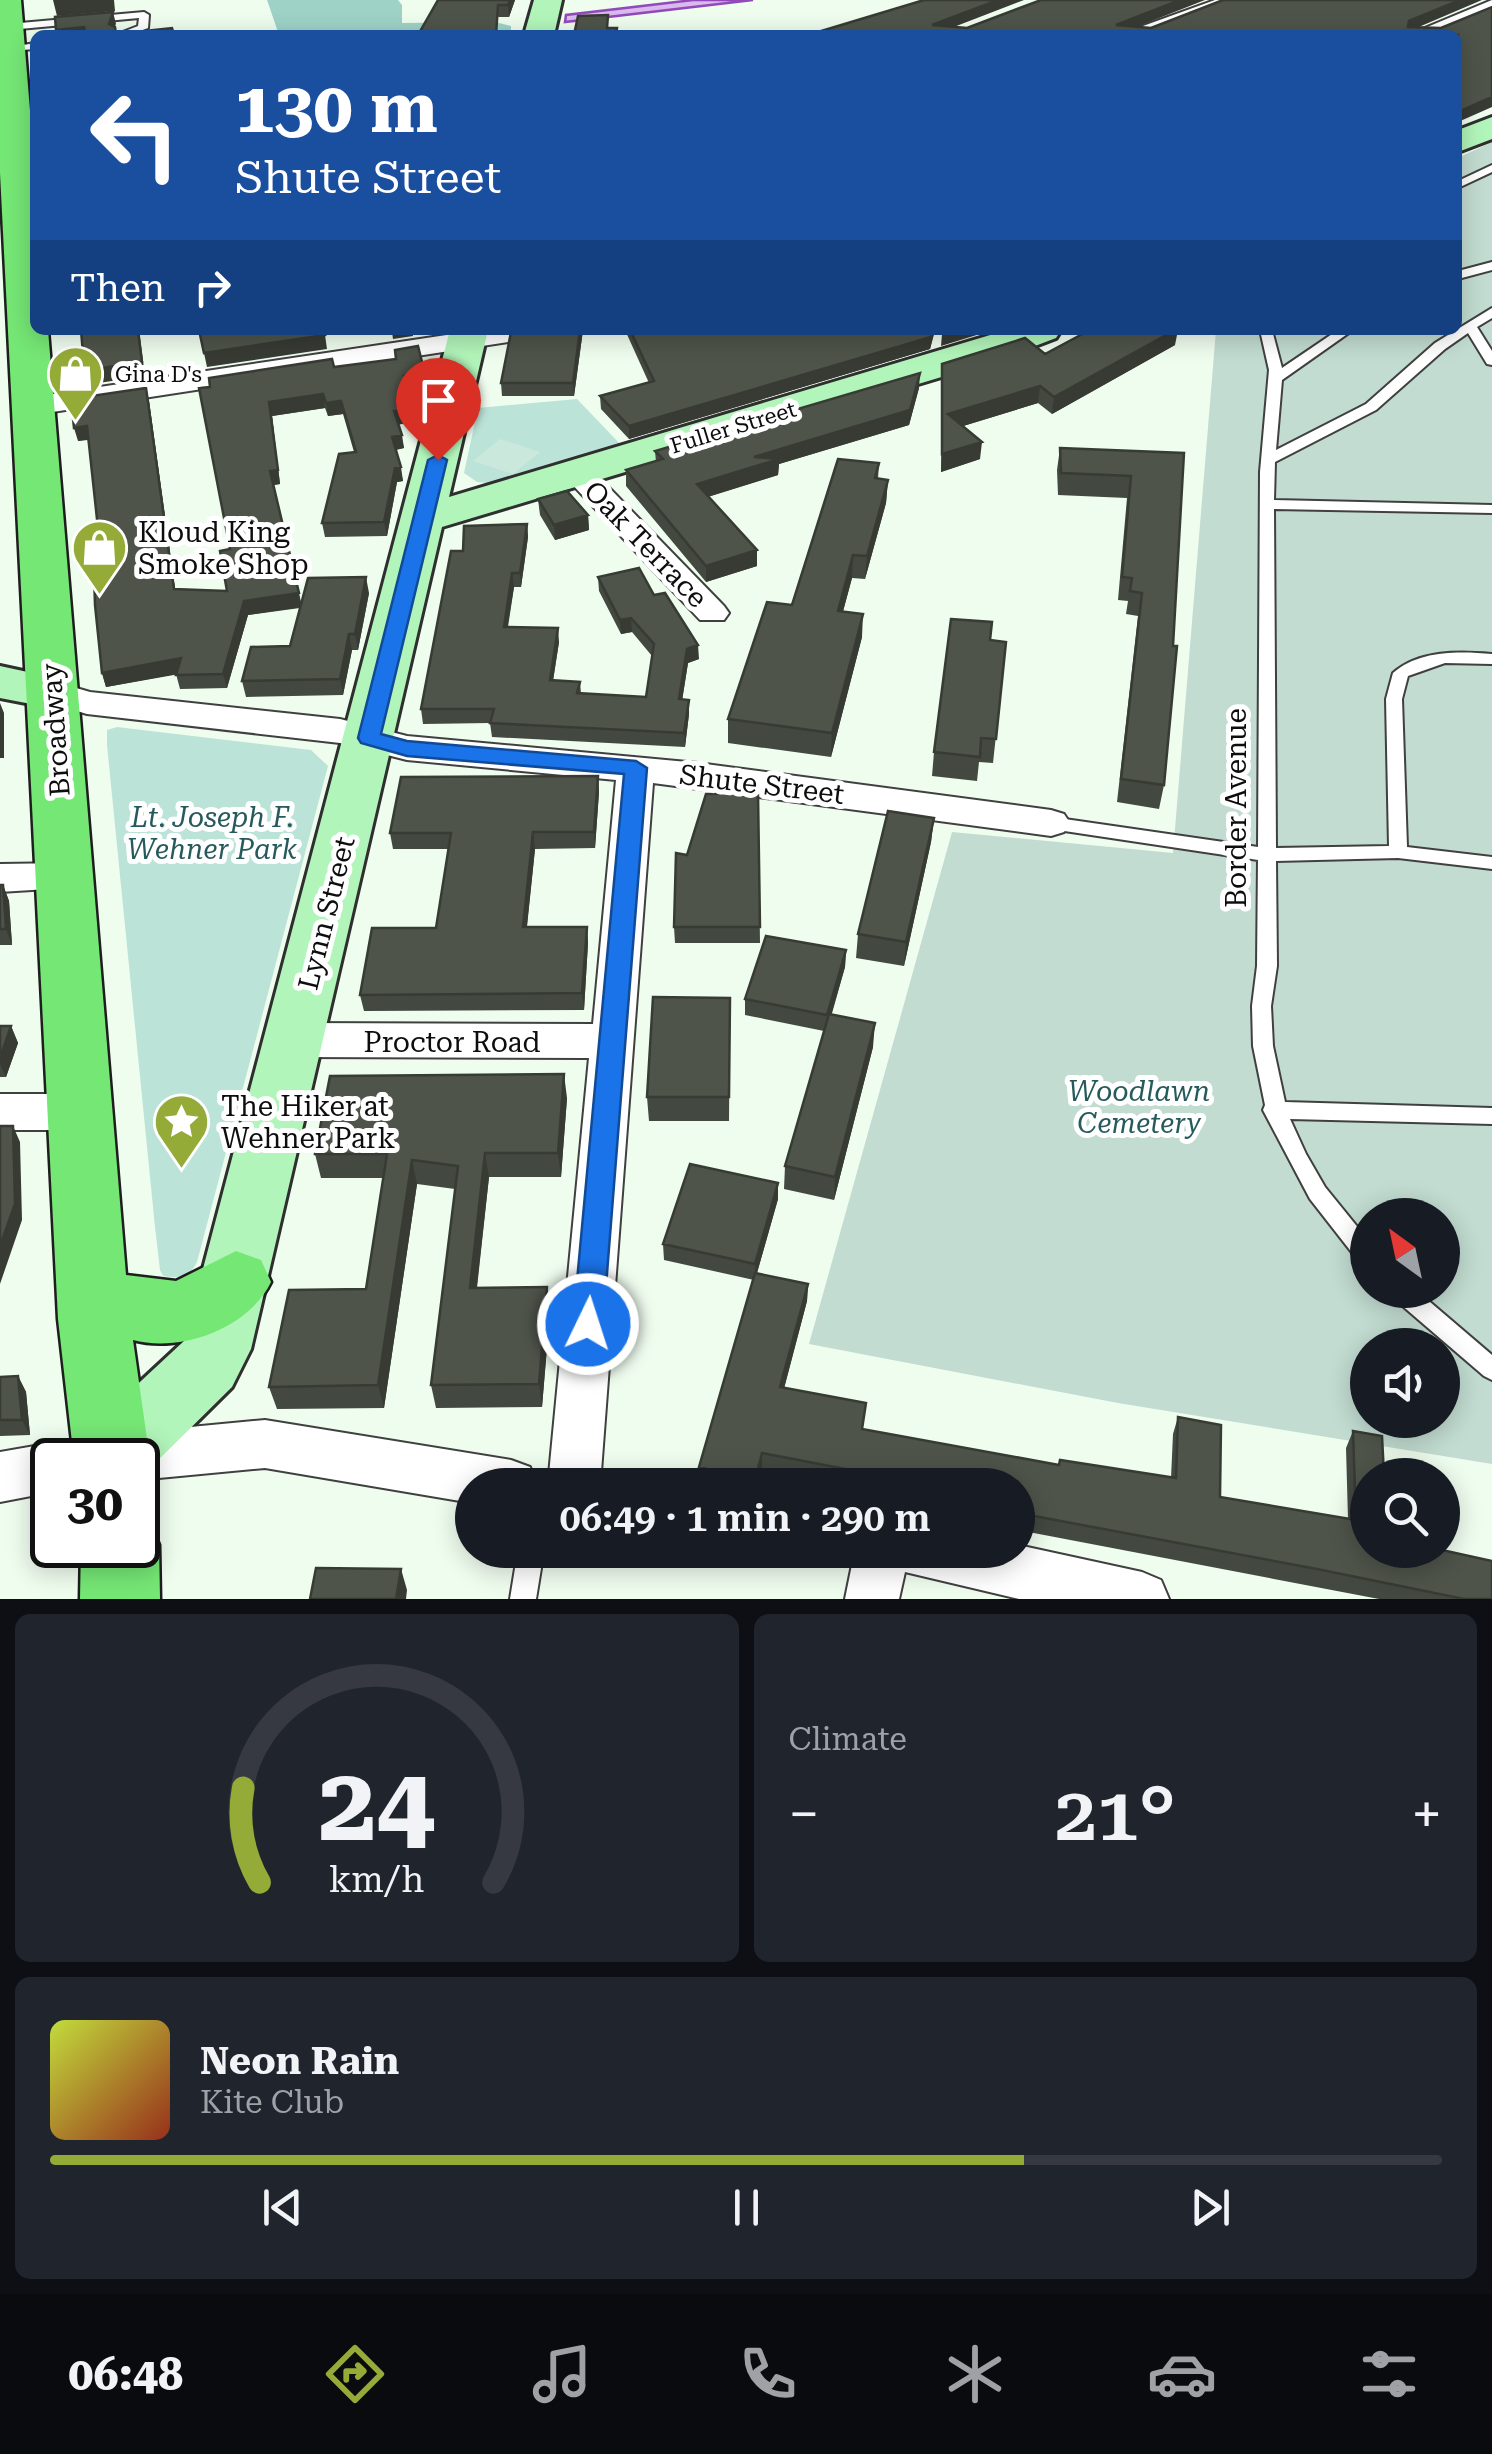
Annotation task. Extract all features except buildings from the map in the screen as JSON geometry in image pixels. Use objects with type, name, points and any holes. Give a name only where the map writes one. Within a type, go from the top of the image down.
[{"type":"main road","points":[[540,30],[548,0]]},
{"type":"main road","name":"Broadway","points":[[12,29],[8,136],[26,170],[21,259],[33,406],[26,687],[66,878],[99,1382],[95,1438]]},
{"type":"main road","points":[[1462,140],[1492,127]]},
{"type":"main road","name":"Lynn Street","points":[[120,1438],[207,1365],[236,1282],[468,335]]},
{"type":"main road","name":"Fuller Street","points":[[422,518],[579,474],[1026,335]]},
{"type":"main road","points":[[93,1296],[158,1318],[198,1306],[236,1282]]},
{"type":"main road","points":[[120,1568],[120,1599]]},
{"type":"street","points":[[1143,30],[1235,0]]},
{"type":"street","points":[[1431,30],[1492,6]]},
{"type":"street","points":[[33,406],[468,335]]},
{"type":"street","name":"Oak Terrace","points":[[579,474],[712,613]]},
{"type":"street","name":"Shute Street","points":[[26,687],[87,703],[369,738],[407,748],[636,768],[1051,823]]},
{"type":"street","points":[[575,1468],[636,768]]},
{"type":"street","points":[[0,878],[66,878]]},
{"type":"street","name":"Proctor Road","points":[[295,1040],[610,1040]]},
{"type":"street","points":[[0,1112],[81,1112]]},
{"type":"street","points":[[160,1454],[265,1444],[455,1476]]},
{"type":"street","points":[[0,1477],[30,1472]]},
{"type":"street","points":[[872,1599],[878,1568]]},
{"type":"street","points":[[999,1568],[1142,1599]]},
{"type":"lane","points":[[12,29],[144,15],[144,28],[137,30]]},
{"type":"lane","points":[[1462,183],[1492,168]]},
{"type":"lane","points":[[1462,274],[1492,266]]},
{"type":"lane","points":[[1462,333],[1492,312]]},
{"type":"lane","points":[[1470,326],[1492,361]]},
{"type":"lane","name":"Border Avenue","points":[[1267,335],[1275,379],[1267,504],[1267,966],[1258,1009],[1273,1110],[1305,1171],[1350,1232]]},
{"type":"lane","points":[[1275,379],[1341,335]]},
{"type":"lane","points":[[1268,460],[1372,406],[1459,335]]},
{"type":"lane","points":[[1267,504],[1492,509]]},
{"type":"lane","points":[[1398,852],[1394,699],[1401,673],[1426,660],[1458,655],[1492,659]]},
{"type":"lane","points":[[1051,823],[1266,855],[1398,852],[1492,863]]},
{"type":"lane","points":[[1273,1110],[1492,1116]]},
{"type":"lane","points":[[1421,1308],[1492,1369]]},
{"type":"lane","points":[[523,1599],[528,1568]]},
{"type":"green space","name":"Woodlawn Cemetery","points":[[1492,142],[1492,1464],[1118,1403],[809,1344],[952,832],[1173,853],[1216,335],[1462,335],[1462,156]]},
{"type":"green space","points":[[577,399],[622,446],[495,484],[477,482],[464,473],[478,408]]},
{"type":"green space","points":[[500,439],[540,452],[513,474],[473,461]]},
{"type":"green space","name":"Lt. Joseph F. Wehner Park","points":[[117,727],[311,750],[328,766],[197,1262],[191,1271],[179,1277],[163,1276],[160,1270],[155,1227],[107,745],[107,730]]},
{"type":"shaded area","points":[[267,0],[398,0],[402,5],[402,23],[495,22],[511,26],[511,30],[277,30]]},
{"type":"shaded area","points":[[693,0],[753,0],[565,22],[566,15]]},
{"type":"place","name":"Gina D's","points":[[76,423]]},
{"type":"place","name":"Kloud King Smoke Shop","points":[[99,597]]},
{"type":"place","name":"The Hiker at Wehner Park","points":[[182,1171]]},
{"type":"route","points":[[438,460],[369,738],[397,747],[636,768],[612,1005],[588,1324]]}]
